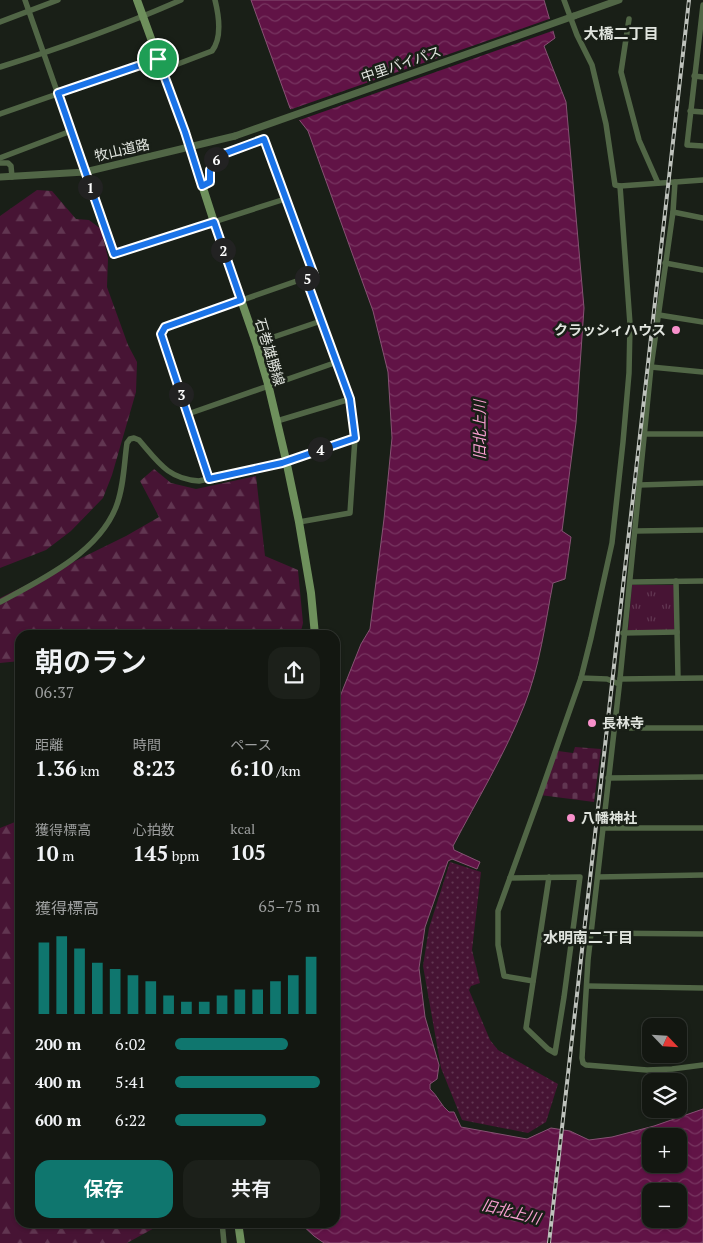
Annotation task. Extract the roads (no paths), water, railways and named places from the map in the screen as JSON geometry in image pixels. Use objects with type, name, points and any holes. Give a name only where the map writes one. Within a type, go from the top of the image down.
[{"type":"main road","name":"石巻雄勝線","points":[[137,0],[190,147],[268,384],[299,522],[314,630]]},
{"type":"main road","points":[[239,1228],[241,1243]]},
{"type":"street","points":[[25,0],[114,254],[285,199]]},
{"type":"street","points":[[0,22],[58,0]]},
{"type":"street","points":[[0,67],[43,54],[142,17],[181,0]]},
{"type":"street","points":[[162,70],[212,51],[218,40],[215,0]]},
{"type":"street","points":[[564,0],[577,35],[592,65],[606,124],[615,185],[703,180]]},
{"type":"street","name":"中里バイパス","points":[[190,147],[235,136],[619,0]]},
{"type":"street","points":[[703,5],[687,145],[703,146]]},
{"type":"street","points":[[629,19],[621,72],[639,140],[658,183]]},
{"type":"street","points":[[0,114],[158,59]]},
{"type":"street","points":[[694,76],[703,77]]},
{"type":"street","points":[[690,111],[703,112]]},
{"type":"street","points":[[0,158],[70,131]]},
{"type":"street","points":[[202,186],[210,182],[210,170],[218,156],[264,139],[314,275],[165,327],[163,330],[161,334],[209,479]]},
{"type":"street","name":"牧山道路","points":[[0,178],[84,172],[190,147]]},
{"type":"street","points":[[0,162],[8,163],[11,166],[12,177]]},
{"type":"street","points":[[675,182],[673,212],[651,367],[630,582],[623,633],[587,986],[583,1063],[586,1065],[647,1070],[703,1065]]},
{"type":"street","points":[[534,982],[504,976],[498,945],[497,919],[498,911],[580,678],[612,543],[625,416],[630,324],[620,186]]},
{"type":"street","points":[[673,212],[703,218]]},
{"type":"street","points":[[665,262],[703,270]]},
{"type":"street","points":[[299,522],[350,513],[355,438],[350,399],[306,279]]},
{"type":"street","points":[[659,315],[703,322]]},
{"type":"street","points":[[256,344],[321,321]]},
{"type":"street","points":[[188,414],[268,384],[337,362]]},
{"type":"street","points":[[651,367],[703,372]]},
{"type":"street","points":[[277,421],[350,399]]},
{"type":"street","points":[[644,434],[703,434]]},
{"type":"street","points":[[0,602],[49,576],[88,546],[108,522],[120,495],[127,442],[130,439],[139,440],[165,470],[172,475],[186,480],[199,481],[282,463],[286,460],[355,438]]},
{"type":"street","points":[[639,485],[703,483]]},
{"type":"street","points":[[635,531],[703,530]]},
{"type":"street","points":[[676,581],[678,678]]},
{"type":"street","points":[[630,582],[703,581]]},
{"type":"street","points":[[623,633],[677,632]]},
{"type":"street","points":[[580,678],[607,679],[619,682],[703,678]]},
{"type":"street","points":[[614,728],[703,728]]},
{"type":"street","points":[[608,778],[703,777]]},
{"type":"street","points":[[603,828],[703,828]]},
{"type":"street","points":[[598,877],[703,875]]},
{"type":"street","points":[[510,878],[549,876],[580,877],[564,997],[554,1053],[526,1028],[549,876]]},
{"type":"street","points":[[592,933],[703,934]]},
{"type":"street","points":[[587,986],[703,988]]},
{"type":"street","points":[[223,1228],[224,1243]]},
{"type":"water","name":"旧北上川","points":[[251,0],[544,0],[555,38],[544,46],[566,102],[584,308],[576,423],[562,531],[571,537],[565,579],[553,583],[545,629],[530,691],[500,759],[453,846],[454,850],[480,862],[477,869],[452,859],[448,861],[425,927],[419,968],[425,1017],[439,1065],[437,1079],[430,1084],[430,1089],[446,1110],[454,1112],[461,1127],[527,1139],[551,1128],[570,1131],[589,1140],[612,1137],[642,1129],[642,1173],[687,1173],[687,1128],[646,1128],[677,1118],[687,1118],[687,1115],[703,1109],[703,1243],[324,1243],[305,1228],[340,1228],[340,696],[361,644],[370,629],[392,438],[388,372],[373,311],[308,131],[290,108]]},
{"type":"railway","points":[[549,1243],[689,0]]},
{"type":"place","name":"クラッシィハウス","points":[[676,330]]},
{"type":"place","name":"長林寺","points":[[592,723]]},
{"type":"place","name":"八幡神社","points":[[571,818]]},
{"type":"district","name":"大橋二丁目","points":[[621,34]]},
{"type":"district","name":"水明南二丁目","points":[[588,938]]}]
